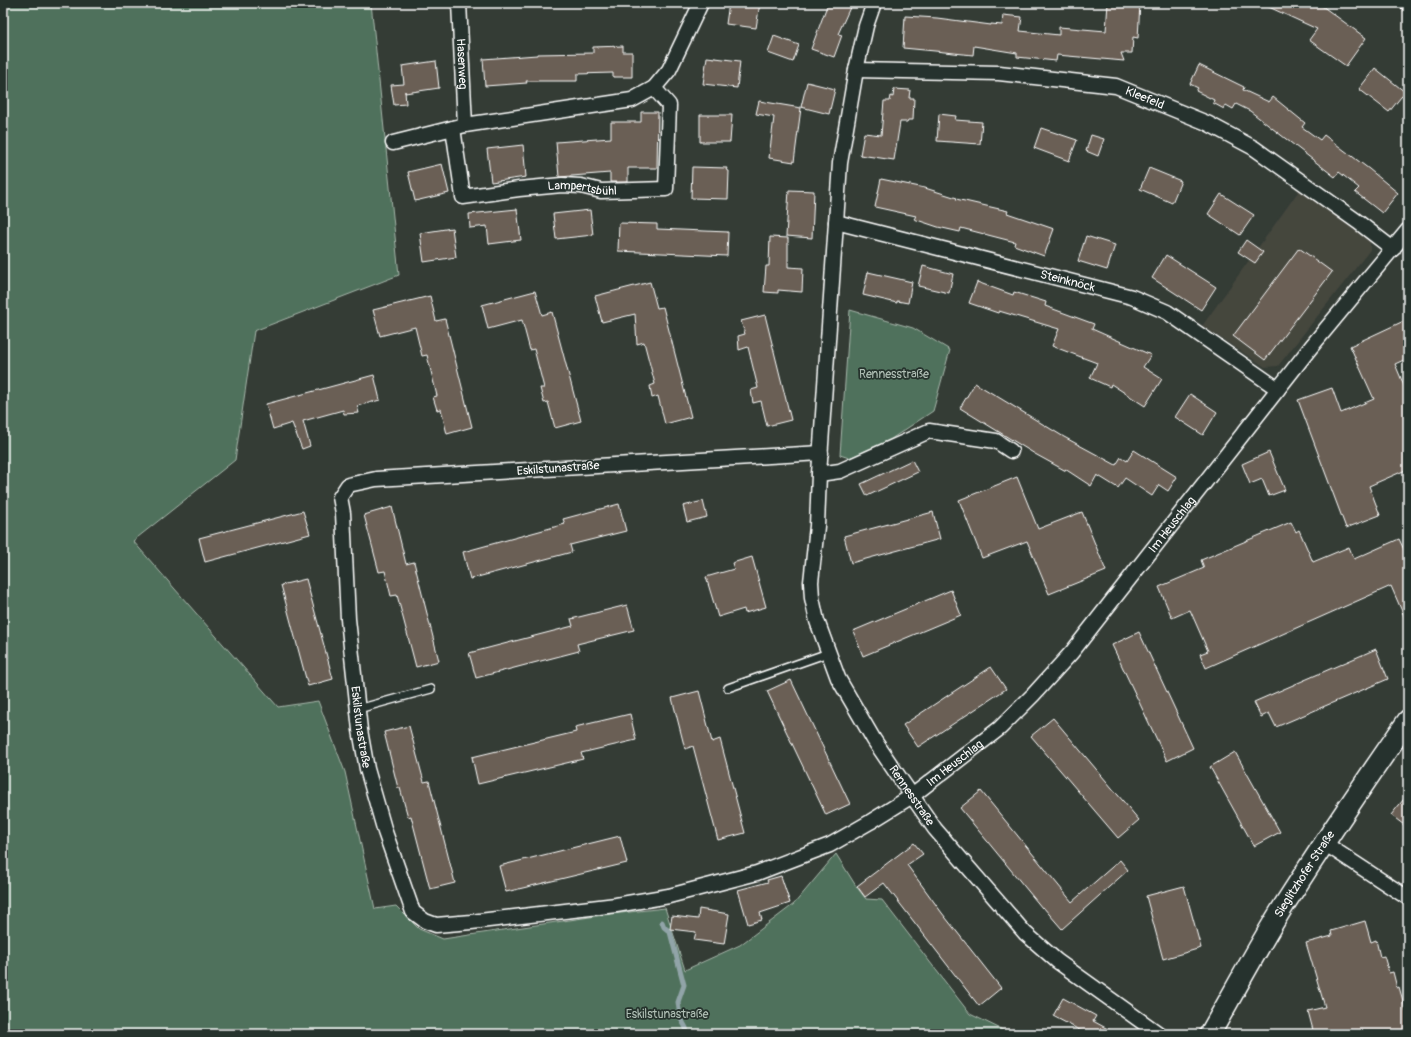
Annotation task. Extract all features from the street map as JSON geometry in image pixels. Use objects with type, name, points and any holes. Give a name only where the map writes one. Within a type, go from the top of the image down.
[{"type":"main road","name":"Sieglitzhofer Straße","points":[[1210,1034],[1252,959],[1286,903],[1324,843],[1408,720]]},
{"type":"street","name":"Hasenweg","points":[[459,3],[459,126]]},
{"type":"street","points":[[392,143],[459,126],[632,100],[654,88],[669,70],[701,3]]},
{"type":"street","name":"Rennesstraße","points":[[874,3],[866,26],[856,70],[840,162],[819,474],[817,526],[811,582],[816,621],[838,678],[874,740],[935,828],[1025,933],[1040,947],[1063,966],[1160,1034]]},
{"type":"street","name":"Kleefeld","points":[[856,70],[999,73],[1116,86],[1207,123],[1254,148],[1358,222],[1393,249]]},
{"type":"street","name":"Lampertsbühl","points":[[459,126],[463,197],[519,189],[562,185],[581,186],[601,190],[666,189],[669,105],[654,88]]},
{"type":"street","name":"Steinknöck","points":[[836,222],[1132,297],[1167,312],[1278,389]]},
{"type":"street","name":"Im Heuschlag","points":[[912,796],[1000,728],[1063,663],[1311,347],[1408,230]]},
{"type":"street","points":[[819,474],[840,471],[929,431],[996,441],[1011,451]]},
{"type":"street","name":"Eskilstunastraße","points":[[821,452],[376,479],[348,485],[340,497],[343,514],[344,563],[348,619],[360,730],[367,769],[402,886],[413,912],[425,922],[436,925],[482,921],[651,900],[744,877],[787,862],[830,844],[870,822],[912,796]]},
{"type":"street","points":[[1324,843],[1408,898]]},
{"type":"lane","points":[[728,688],[828,652]]},
{"type":"lane","points":[[358,708],[431,690]]},
{"type":"shaded area","points":[[1300,189],[1370,239],[1370,250],[1278,366],[1265,367],[1202,326]]},
{"type":"green space","points":[[3,3],[371,3],[399,275],[254,331],[235,460],[133,541],[278,707],[318,701],[345,772],[375,909],[396,906],[419,929],[443,939],[603,915],[665,908],[685,970],[740,945],[794,904],[836,854],[866,899],[882,900],[970,1014],[1011,1034],[3,1034]]},
{"type":"green space","name":"Rennesstraße","points":[[850,310],[913,328],[950,350],[933,411],[891,439],[849,458],[840,455]]},
{"type":"building","points":[[729,3],[760,3],[756,28],[726,24]]},
{"type":"building","points":[[828,3],[852,3],[838,34],[842,35],[834,57],[811,49]]},
{"type":"building","points":[[1108,3],[1140,3],[1138,38],[1133,37],[1132,53],[1121,53],[1124,61],[1057,55],[1056,61],[1017,57],[1017,53],[974,46],[973,55],[903,48],[905,16],[937,18],[991,25],[1002,25],[1003,15],[1022,17],[1020,31],[1059,35],[1059,27],[1106,31]]},
{"type":"building","points":[[1260,3],[1318,3],[1366,38],[1346,66],[1309,40],[1317,29]]},
{"type":"building","points":[[774,36],[799,45],[793,62],[768,53]]},
{"type":"building","points":[[623,46],[623,52],[632,52],[632,77],[613,77],[613,73],[577,74],[577,81],[526,81],[527,83],[485,86],[483,59],[537,54],[593,53],[593,47]]},
{"type":"building","points":[[707,57],[740,61],[737,88],[703,84]]},
{"type":"building","points":[[436,61],[439,88],[405,93],[406,104],[394,105],[391,85],[404,84],[402,66]]},
{"type":"building","points":[[1199,65],[1244,87],[1243,90],[1269,102],[1273,97],[1305,123],[1302,127],[1320,140],[1324,135],[1398,193],[1382,213],[1355,192],[1359,188],[1339,172],[1335,177],[1250,111],[1236,104],[1233,109],[1226,105],[1224,109],[1213,103],[1214,100],[1196,91],[1198,88],[1190,84]]},
{"type":"building","points":[[1375,68],[1405,92],[1389,112],[1359,89]]},
{"type":"building","points":[[807,82],[835,89],[829,114],[801,107]]},
{"type":"building","points":[[894,89],[910,90],[909,98],[914,98],[913,120],[900,122],[894,160],[860,155],[864,133],[881,135],[884,101],[890,101],[891,96],[893,97]]},
{"type":"building","points":[[759,101],[801,108],[794,162],[769,158],[774,117],[756,114]]},
{"type":"building","points":[[641,112],[658,112],[657,168],[628,168],[628,182],[610,182],[610,173],[559,177],[556,142],[611,138],[611,122],[641,122]]},
{"type":"building","points":[[939,114],[956,116],[955,120],[982,122],[980,144],[937,141]]},
{"type":"building","points":[[700,115],[732,115],[730,142],[700,142]]},
{"type":"building","points":[[1041,128],[1077,140],[1069,161],[1034,148]]},
{"type":"building","points":[[1091,135],[1104,139],[1098,156],[1086,151]]},
{"type":"building","points":[[523,145],[526,177],[491,182],[487,149]]},
{"type":"building","points":[[442,164],[449,193],[415,201],[408,172]]},
{"type":"building","points":[[692,167],[727,168],[726,170],[729,171],[728,199],[691,198]]},
{"type":"building","points":[[1149,168],[1181,181],[1172,203],[1140,189]]},
{"type":"building","points":[[881,179],[925,188],[957,198],[956,199],[1008,211],[1007,213],[1054,229],[1044,256],[1014,245],[1015,242],[961,228],[960,232],[938,227],[914,219],[916,216],[875,207]]},
{"type":"building","points":[[789,190],[814,191],[812,238],[786,236]]},
{"type":"building","points":[[1221,194],[1254,215],[1240,235],[1208,214]]},
{"type":"building","points":[[517,209],[521,240],[489,244],[487,226],[470,228],[469,214]]},
{"type":"building","points":[[590,210],[593,235],[556,239],[553,214]]},
{"type":"building","points":[[619,223],[657,224],[657,229],[728,232],[727,256],[618,251]]},
{"type":"building","points":[[452,228],[456,257],[424,262],[420,233]]},
{"type":"building","points":[[1086,236],[1115,245],[1107,270],[1078,261]]},
{"type":"building","points":[[770,237],[788,238],[788,267],[803,268],[802,292],[778,290],[778,293],[764,292],[766,266],[769,266]]},
{"type":"building","points":[[1246,240],[1263,252],[1255,263],[1238,252]]},
{"type":"building","points":[[1299,248],[1332,272],[1265,360],[1233,336]]},
{"type":"building","points":[[1166,255],[1216,287],[1201,310],[1152,278]]},
{"type":"building","points":[[923,266],[953,274],[949,293],[918,286]]},
{"type":"building","points":[[868,272],[912,282],[908,303],[897,301],[897,303],[863,295]]},
{"type":"building","points":[[650,282],[657,308],[663,307],[691,417],[665,424],[658,396],[652,398],[650,386],[655,384],[644,342],[637,344],[635,314],[602,322],[595,296]]},
{"type":"building","points":[[977,282],[1013,295],[1014,292],[1046,302],[1045,306],[1094,324],[1092,329],[1151,355],[1143,367],[1162,379],[1145,406],[1111,384],[1110,387],[1090,378],[1097,363],[1052,346],[1059,329],[999,311],[998,313],[969,303]]},
{"type":"building","points":[[535,291],[542,315],[552,312],[581,421],[555,428],[548,402],[544,403],[540,388],[544,388],[534,349],[530,350],[522,320],[488,329],[482,305]]},
{"type":"building","points":[[430,296],[436,321],[445,319],[472,427],[447,434],[441,409],[437,410],[433,397],[437,396],[427,355],[422,356],[415,327],[380,336],[373,310]]},
{"type":"building","points":[[765,315],[791,420],[767,426],[761,401],[753,403],[751,390],[758,388],[748,347],[739,350],[738,336],[745,334],[741,321]]},
{"type":"building","points":[[1408,319],[1408,358],[1395,364],[1408,395],[1408,469],[1369,486],[1380,515],[1346,528],[1298,400],[1332,388],[1341,413],[1374,399],[1350,346]]},
{"type":"building","points":[[374,375],[380,400],[357,406],[359,413],[344,414],[343,410],[303,421],[310,446],[302,449],[292,423],[273,429],[266,404]]},
{"type":"building","points":[[975,383],[1064,437],[1116,465],[1121,457],[1127,461],[1134,450],[1177,477],[1168,491],[1159,485],[1152,496],[1125,478],[1118,488],[1097,475],[1091,486],[1065,469],[1066,471],[1035,454],[960,408]]},
{"type":"building","points":[[1190,394],[1217,412],[1203,435],[1175,417]]},
{"type":"building","points":[[1269,452],[1285,490],[1269,496],[1262,479],[1250,484],[1242,464]]},
{"type":"building","points":[[912,460],[918,472],[867,496],[861,484]]},
{"type":"building","points":[[1017,477],[1038,529],[1082,512],[1106,571],[1049,594],[1027,541],[982,558],[959,500]]},
{"type":"building","points":[[703,501],[707,517],[687,522],[683,506]]},
{"type":"building","points":[[619,504],[626,531],[570,545],[572,552],[470,579],[463,552],[565,524],[563,519]]},
{"type":"building","points":[[392,507],[406,564],[414,562],[439,661],[416,667],[397,595],[391,596],[385,571],[379,572],[364,515]]},
{"type":"building","points":[[303,511],[310,534],[205,562],[199,538]]},
{"type":"building","points":[[933,512],[940,539],[851,563],[844,536]]},
{"type":"building","points":[[1291,522],[1296,532],[1299,530],[1313,562],[1349,547],[1354,559],[1399,539],[1408,558],[1408,625],[1391,586],[1206,668],[1200,654],[1208,651],[1190,610],[1172,618],[1159,587],[1204,568],[1201,560]]},
{"type":"building","points":[[752,557],[766,607],[745,613],[744,609],[718,617],[706,577],[734,569],[732,563]]},
{"type":"building","points":[[306,579],[333,679],[308,686],[281,585]]},
{"type":"building","points":[[951,590],[961,615],[863,656],[853,631]]},
{"type":"building","points":[[627,605],[634,630],[577,644],[579,651],[476,678],[469,653],[573,626],[571,619]]},
{"type":"building","points":[[1139,632],[1193,748],[1167,761],[1112,645]]},
{"type":"building","points":[[1376,649],[1388,679],[1276,727],[1269,713],[1261,717],[1254,702]]},
{"type":"building","points":[[991,667],[1006,689],[918,747],[903,725]]},
{"type":"building","points":[[791,680],[850,804],[826,815],[767,691]]},
{"type":"building","points":[[699,691],[712,742],[720,739],[745,833],[718,840],[693,746],[685,749],[672,698]]},
{"type":"building","points":[[630,714],[636,740],[581,753],[583,759],[478,784],[472,757],[576,732],[575,727]]},
{"type":"building","points":[[1053,718],[1139,820],[1118,838],[1031,736]]},
{"type":"building","points":[[409,726],[424,782],[429,781],[455,883],[430,889],[411,816],[408,817],[400,788],[398,788],[384,732]]},
{"type":"building","points":[[1235,752],[1280,832],[1254,846],[1210,767]]},
{"type":"building","points":[[981,791],[1072,902],[1120,860],[1128,870],[1062,929],[1043,907],[1042,908],[960,808]]},
{"type":"building","points":[[1408,794],[1408,828],[1391,815]]},
{"type":"building","points":[[620,836],[627,863],[506,892],[499,866]]},
{"type":"building","points":[[914,843],[923,854],[907,865],[942,913],[1001,988],[979,1006],[884,883],[865,897],[857,886]]},
{"type":"building","points":[[781,876],[790,903],[760,913],[762,920],[748,924],[738,890],[768,882],[767,880]]},
{"type":"building","points":[[1184,886],[1201,948],[1163,959],[1146,896]]},
{"type":"building","points":[[699,909],[729,914],[724,944],[694,940],[696,932],[670,929],[672,916],[698,919]]},
{"type":"building","points":[[1365,921],[1371,942],[1376,940],[1380,957],[1384,956],[1389,973],[1393,972],[1397,988],[1399,987],[1408,1018],[1408,1034],[1314,1034],[1308,1011],[1325,1007],[1306,943],[1332,936],[1331,931]]},
{"type":"building","points":[[1063,998],[1096,1016],[1093,1021],[1117,1034],[1087,1034],[1053,1016]]},
{"type":"waterway","points":[[662,922],[664,927],[670,932],[684,985],[678,1002],[680,1017],[686,1028],[687,1034]]}]
